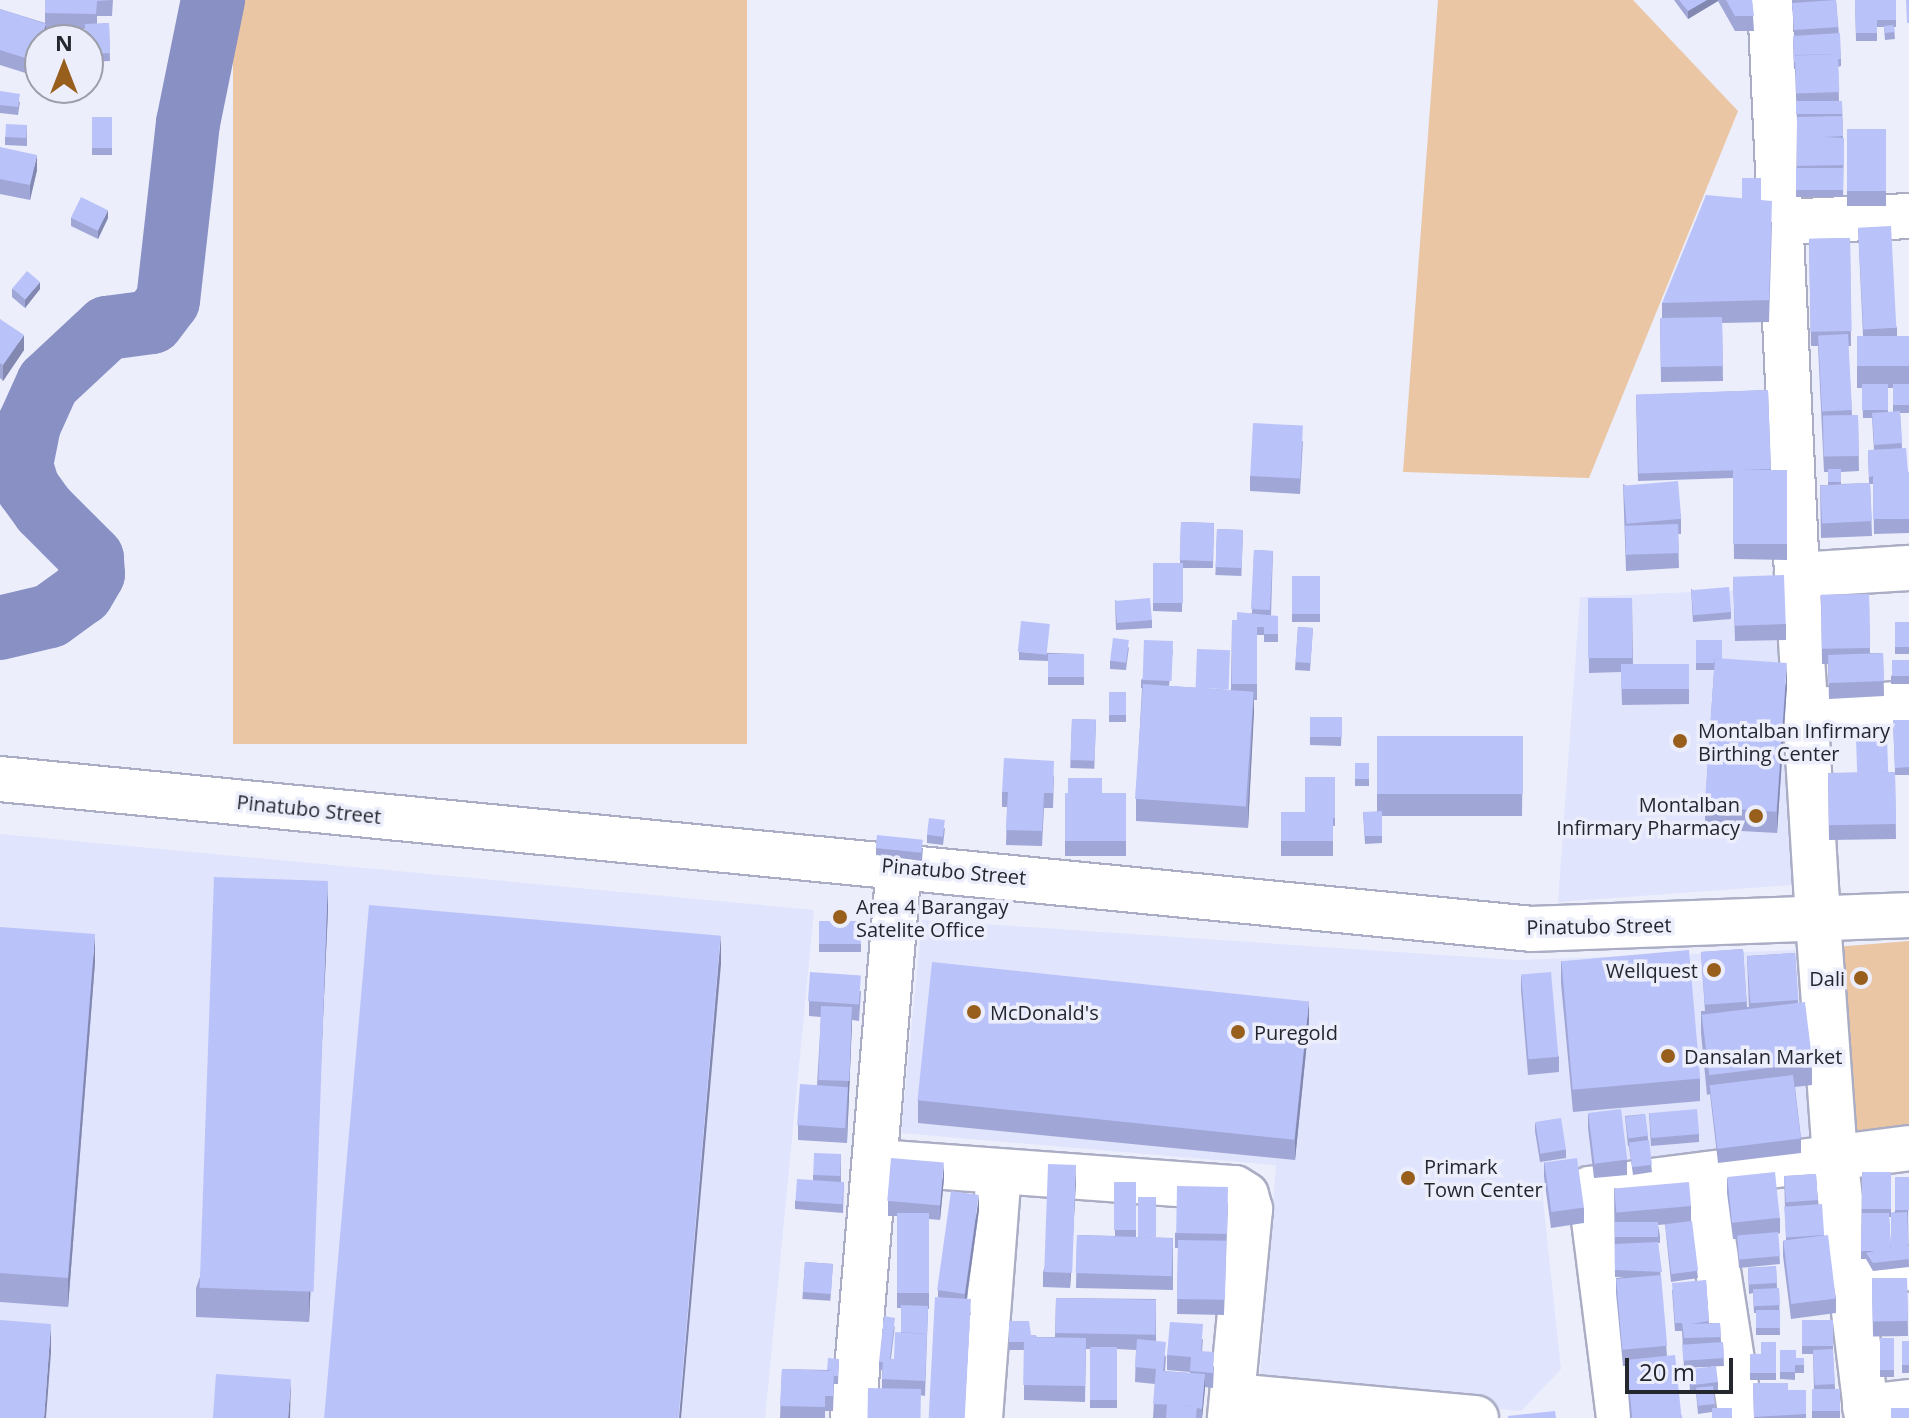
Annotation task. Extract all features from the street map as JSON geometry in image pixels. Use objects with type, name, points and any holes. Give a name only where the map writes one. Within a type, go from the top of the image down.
[{"type":"street","points":[[1770,0],[1804,711],[1835,1157],[1866,1412],[1909,1402]]},
{"type":"street","points":[[1782,222],[1909,216]]},
{"type":"street","points":[[1797,575],[1909,568]]},
{"type":"street","points":[[1804,711],[1909,703]]},
{"type":"street","name":"Pinatubo Street","points":[[0,779],[1532,929],[1909,915]]},
{"type":"street","points":[[853,1418],[877,1162],[899,866]]},
{"type":"street","points":[[1619,1418],[1590,1189],[1909,1148]]},
{"type":"street","points":[[877,1162],[1235,1188],[1246,1195],[1250,1209],[1231,1407],[1476,1418]]},
{"type":"street","points":[[980,1418],[999,1173]]},
{"type":"street","points":[[1703,1175],[1741,1418]]},
{"type":"street","points":[[1850,1274],[1909,1268]]},
{"type":"shaded area","points":[[233,0],[747,0],[747,744],[233,744]]},
{"type":"shaded area","points":[[1438,0],[1633,0],[1738,111],[1589,478],[1403,472]]},
{"type":"shaded area","name":"Montalban Infirmary Birthing Center","points":[[1787,588],[1792,885],[1558,902],[1580,597]]},
{"type":"shaded area","points":[[0,834],[814,910],[765,1418],[0,1418]]},
{"type":"shaded area","name":"Primark Town Center","points":[[922,920],[1516,960],[1799,950],[1819,1152],[1542,1191],[1561,1369],[1521,1411],[1259,1386],[1276,1165],[901,1133]]},
{"type":"shaded area","points":[[1909,941],[1909,1133],[1851,1139],[1835,947]]},
{"type":"building","points":[[45,0],[112,0],[97,1],[96,14],[45,13]]},
{"type":"building","points":[[1679,0],[1707,0],[1688,11]]},
{"type":"building","points":[[1726,0],[1752,0],[1754,16],[1735,16]]},
{"type":"building","points":[[1836,0],[1838,27],[1794,30],[1792,3]]},
{"type":"building","points":[[1855,0],[1896,0],[1896,20],[1877,20],[1877,33],[1856,33]]},
{"type":"building","points":[[1906,0],[1909,0],[1909,23],[1907,23]]},
{"type":"building","points":[[0,9],[46,24],[24,24],[24,58],[0,50]]},
{"type":"building","points":[[109,23],[110,53],[104,53],[104,24],[85,24]]},
{"type":"building","points":[[1893,25],[1895,32],[1885,33],[1884,26]]},
{"type":"building","points":[[1840,33],[1841,59],[1838,59],[1838,54],[1795,55],[1794,62],[1793,36]]},
{"type":"building","points":[[1838,54],[1839,92],[1796,93],[1795,56]]},
{"type":"building","points":[[0,91],[20,94],[18,107],[0,105]]},
{"type":"building","points":[[1796,101],[1842,101],[1842,114],[1796,114]]},
{"type":"building","points":[[1842,116],[1843,136],[1824,137],[1844,138],[1844,165],[1797,166],[1797,117]]},
{"type":"building","points":[[92,117],[112,117],[112,148],[92,148]]},
{"type":"building","points":[[6,124],[27,125],[26,138],[5,137]]},
{"type":"building","points":[[1847,129],[1886,129],[1886,191],[1847,191]]},
{"type":"building","points":[[0,147],[37,155],[30,185],[0,179]]},
{"type":"building","points":[[1796,168],[1843,168],[1843,190],[1796,190]]},
{"type":"building","points":[[1742,178],[1761,178],[1761,200],[1742,200]]},
{"type":"building","points":[[1706,195],[1772,201],[1769,300],[1662,303]]},
{"type":"building","points":[[81,197],[108,210],[98,231],[71,218]]},
{"type":"building","points":[[1891,226],[1896,328],[1863,330],[1858,228]]},
{"type":"building","points":[[1850,238],[1852,331],[1811,332],[1809,239]]},
{"type":"building","points":[[27,271],[40,282],[25,300],[12,289]]},
{"type":"building","points":[[1722,317],[1723,366],[1661,367],[1660,318]]},
{"type":"building","points":[[0,319],[24,335],[3,365],[0,363]]},
{"type":"building","points":[[1848,334],[1852,410],[1822,411],[1818,336]]},
{"type":"building","points":[[1857,336],[1909,336],[1909,366],[1857,366]]},
{"type":"building","points":[[1862,384],[1888,384],[1888,410],[1862,410]]},
{"type":"building","points":[[1893,384],[1909,384],[1909,405],[1893,405]]},
{"type":"building","points":[[1768,390],[1771,469],[1639,474],[1636,395]]},
{"type":"building","points":[[1900,411],[1902,443],[1874,445],[1872,413]]},
{"type":"building","points":[[1858,415],[1859,456],[1824,457],[1823,416]]},
{"type":"building","points":[[1253,423],[1303,426],[1300,479],[1250,476]]},
{"type":"building","points":[[1906,448],[1908,472],[1873,472],[1873,476],[1869,477],[1868,450]]},
{"type":"building","points":[[1828,469],[1841,469],[1841,482],[1828,482]]},
{"type":"building","points":[[1733,470],[1787,470],[1787,544],[1733,544]]},
{"type":"building","points":[[1873,472],[1909,472],[1909,519],[1873,519]]},
{"type":"building","points":[[1678,481],[1681,519],[1627,524],[1623,486]]},
{"type":"building","points":[[1870,483],[1872,521],[1822,524],[1820,486]]},
{"type":"building","points":[[1181,522],[1214,523],[1213,561],[1180,560]]},
{"type":"building","points":[[1678,524],[1679,553],[1626,555],[1625,526]]},
{"type":"building","points":[[1217,529],[1243,530],[1242,568],[1216,567]]},
{"type":"building","points":[[1254,550],[1273,551],[1270,610],[1251,609]]},
{"type":"building","points":[[1153,563],[1183,563],[1183,603],[1153,603]]},
{"type":"building","points":[[1784,575],[1786,624],[1735,626],[1733,577]]},
{"type":"building","points":[[1292,576],[1320,576],[1320,614],[1292,614]]},
{"type":"building","points":[[1729,587],[1731,612],[1693,615],[1691,590]]},
{"type":"building","points":[[1869,594],[1870,648],[1822,649],[1821,595]]},
{"type":"building","points":[[1150,598],[1152,620],[1117,623],[1115,601]]},
{"type":"building","points":[[1588,598],[1632,598],[1632,658],[1588,658]]},
{"type":"building","points":[[1237,612],[1278,616],[1278,634],[1264,634],[1264,627],[1257,627],[1257,620],[1237,620]]},
{"type":"building","points":[[1232,620],[1257,620],[1257,684],[1232,684]]},
{"type":"building","points":[[1021,621],[1050,624],[1047,655],[1018,652]]},
{"type":"building","points":[[1895,622],[1909,622],[1909,647],[1895,647]]},
{"type":"building","points":[[1298,627],[1313,628],[1311,663],[1296,662]]},
{"type":"building","points":[[1113,638],[1129,640],[1126,663],[1110,661]]},
{"type":"building","points":[[1144,640],[1173,641],[1172,681],[1143,680]]},
{"type":"building","points":[[1696,640],[1722,640],[1722,659],[1715,658],[1714,663],[1696,663]]},
{"type":"building","points":[[1197,649],[1230,650],[1229,689],[1196,688]]},
{"type":"building","points":[[1883,653],[1884,681],[1829,683],[1828,655]]},
{"type":"building","points":[[1048,654],[1084,654],[1084,677],[1048,677]]},
{"type":"building","points":[[1715,658],[1787,663],[1776,812],[1705,807]]},
{"type":"building","points":[[1892,660],[1909,660],[1909,676],[1892,676]]},
{"type":"building","points":[[1621,664],[1689,664],[1689,689],[1621,689]]},
{"type":"building","points":[[1143,684],[1254,692],[1246,806],[1135,799]]},
{"type":"building","points":[[1109,692],[1126,692],[1126,715],[1109,715]]},
{"type":"building","points":[[1310,717],[1342,717],[1342,737],[1310,737]]},
{"type":"building","points":[[1072,719],[1096,720],[1095,761],[1071,760]]},
{"type":"building","points":[[1893,720],[1909,720],[1909,767],[1895,768]]},
{"type":"building","points":[[1377,736],[1523,736],[1523,794],[1377,794]]},
{"type":"building","points":[[1887,738],[1888,772],[1857,773],[1856,739]]},
{"type":"building","points":[[1004,758],[1054,761],[1053,793],[1044,793],[1042,831],[1006,830],[1008,792],[1002,792]]},
{"type":"building","points":[[1355,763],[1369,763],[1369,779],[1355,779]]},
{"type":"building","points":[[1895,772],[1896,824],[1829,825],[1828,773]]},
{"type":"building","points":[[1305,777],[1335,777],[1335,818],[1333,812],[1305,812]]},
{"type":"building","points":[[1068,778],[1102,778],[1102,793],[1068,793]]},
{"type":"building","points":[[1065,793],[1126,793],[1126,841],[1065,841]]},
{"type":"building","points":[[1382,811],[1382,836],[1365,836],[1363,812]]},
{"type":"building","points":[[1281,812],[1333,812],[1333,841],[1281,841]]},
{"type":"building","points":[[929,818],[945,820],[943,837],[927,835]]},
{"type":"building","points":[[877,835],[923,840],[921,853],[876,848]]},
{"type":"building","points":[[214,877],[328,881],[314,1292],[200,1288]]},
{"type":"building","points":[[369,905],[721,936],[678,1418],[324,1418]]},
{"type":"building","points":[[819,921],[861,921],[861,944],[819,944]]},
{"type":"building","points":[[0,927],[95,934],[68,1278],[0,1273]]},
{"type":"building","points":[[1743,949],[1747,1002],[1705,1005],[1701,952]]},
{"type":"building","points":[[1689,950],[1700,1079],[1573,1090],[1561,961]]},
{"type":"building","points":[[1795,953],[1798,1000],[1750,1003],[1747,956]]},
{"type":"building","points":[[932,962],[1309,1002],[1294,1140],[917,1100]]},
{"type":"building","points":[[810,972],[861,976],[859,1004],[808,1001]]},
{"type":"building","points":[[1551,972],[1558,1057],[1529,1059],[1521,975]]},
{"type":"building","points":[[1805,1002],[1812,1063],[1709,1075],[1702,1015]]},
{"type":"building","points":[[821,1006],[852,1007],[849,1081],[818,1080]]},
{"type":"building","points":[[1793,1075],[1801,1139],[1717,1149],[1710,1085]]},
{"type":"building","points":[[800,1084],[848,1087],[845,1128],[797,1125]]},
{"type":"building","points":[[1621,1109],[1627,1160],[1594,1164],[1588,1113]]},
{"type":"building","points":[[1697,1109],[1699,1134],[1651,1138],[1649,1113]]},
{"type":"building","points":[[1645,1114],[1648,1136],[1628,1139],[1625,1117]]},
{"type":"building","points":[[1561,1118],[1566,1150],[1540,1154],[1535,1122]]},
{"type":"building","points":[[1649,1140],[1652,1165],[1632,1167],[1629,1142]]},
{"type":"building","points":[[814,1153],[841,1154],[840,1176],[813,1175]]},
{"type":"building","points":[[891,1158],[944,1163],[940,1205],[887,1201]]},
{"type":"building","points":[[1577,1158],[1584,1208],[1551,1212],[1544,1163]]},
{"type":"building","points":[[1048,1164],[1076,1165],[1072,1273],[1044,1272]]},
{"type":"building","points":[[1775,1172],[1780,1218],[1732,1223],[1727,1177]]},
{"type":"building","points":[[1862,1172],[1891,1172],[1891,1209],[1862,1209]]},
{"type":"building","points":[[1816,1174],[1818,1200],[1786,1202],[1784,1176]]},
{"type":"building","points":[[1895,1177],[1909,1177],[1909,1210],[1895,1210]]},
{"type":"building","points":[[797,1179],[844,1182],[842,1204],[795,1201]]},
{"type":"building","points":[[1114,1182],[1136,1182],[1136,1230],[1114,1230]]},
{"type":"building","points":[[1689,1182],[1691,1206],[1616,1212],[1614,1189]]},
{"type":"building","points":[[1177,1186],[1228,1187],[1227,1234],[1176,1233]]},
{"type":"building","points":[[951,1191],[979,1195],[965,1294],[937,1290]]},
{"type":"building","points":[[1138,1197],[1156,1197],[1156,1237],[1138,1237]]},
{"type":"building","points":[[1822,1204],[1824,1235],[1786,1238],[1784,1207]]},
{"type":"building","points":[[1907,1212],[1909,1259],[1873,1263],[1866,1253],[1875,1251],[1861,1251],[1862,1213],[1889,1213],[1891,1252],[1891,1213]]},
{"type":"building","points":[[897,1213],[929,1213],[929,1293],[897,1293]]},
{"type":"building","points":[[1692,1221],[1698,1271],[1671,1274],[1665,1224]]},
{"type":"building","points":[[1615,1222],[1658,1222],[1658,1237],[1615,1237]]},
{"type":"building","points":[[1778,1232],[1780,1256],[1739,1259],[1737,1236]]},
{"type":"building","points":[[1077,1235],[1173,1238],[1172,1276],[1076,1273]]},
{"type":"building","points":[[1828,1235],[1836,1299],[1791,1304],[1783,1240]]},
{"type":"building","points":[[1178,1240],[1226,1241],[1225,1300],[1177,1299]]},
{"type":"building","points":[[1658,1242],[1662,1272],[1615,1270],[1615,1244]]},
{"type":"building","points":[[805,1262],[833,1264],[831,1294],[803,1292]]},
{"type":"building","points":[[1776,1266],[1777,1283],[1749,1284],[1748,1267]]},
{"type":"building","points":[[1661,1275],[1667,1346],[1622,1350],[1616,1279]]},
{"type":"building","points":[[1907,1278],[1908,1321],[1873,1322],[1872,1279]]},
{"type":"building","points":[[1706,1280],[1709,1321],[1691,1324],[1720,1323],[1721,1337],[1684,1338],[1682,1323],[1675,1323],[1672,1283]]},
{"type":"building","points":[[1779,1288],[1780,1305],[1754,1306],[1753,1289]]},
{"type":"building","points":[[935,1297],[971,1299],[965,1418],[929,1418]]},
{"type":"building","points":[[1056,1298],[1156,1300],[1155,1335],[1055,1333]]},
{"type":"building","points":[[901,1305],[928,1306],[927,1336],[901,1332]]},
{"type":"building","points":[[1756,1310],[1780,1310],[1780,1328],[1756,1328]]},
{"type":"building","points":[[884,1316],[895,1318],[890,1359],[883,1358],[883,1362],[879,1362]]},
{"type":"building","points":[[0,1320],[51,1324],[44,1418],[0,1418]]},
{"type":"building","points":[[1802,1320],[1833,1320],[1833,1346],[1802,1346]]},
{"type":"building","points":[[1009,1321],[1029,1321],[1031,1335],[1037,1337],[1024,1337],[1024,1342],[1009,1342]]},
{"type":"building","points":[[1170,1322],[1203,1324],[1201,1351],[1214,1352],[1213,1373],[1190,1371],[1191,1357],[1167,1355]]},
{"type":"building","points":[[895,1332],[927,1334],[925,1381],[882,1379],[883,1358],[894,1359]]},
{"type":"building","points":[[1024,1337],[1086,1338],[1085,1386],[1023,1385]]},
{"type":"building","points":[[1880,1338],[1894,1338],[1894,1370],[1880,1370]]},
{"type":"building","points":[[1137,1339],[1166,1342],[1163,1371],[1205,1374],[1202,1409],[1197,1406],[1153,1404],[1156,1369],[1135,1367]]},
{"type":"building","points":[[1902,1341],[1909,1341],[1909,1365],[1902,1365]]},
{"type":"building","points":[[1723,1342],[1724,1358],[1683,1361],[1682,1345]]},
{"type":"building","points":[[1761,1342],[1776,1342],[1776,1373],[1750,1373],[1750,1354],[1761,1354]]},
{"type":"building","points":[[1090,1347],[1117,1347],[1117,1400],[1090,1400]]},
{"type":"building","points":[[1833,1349],[1835,1384],[1815,1385],[1813,1350]]},
{"type":"building","points":[[1780,1350],[1796,1350],[1796,1358],[1804,1358],[1804,1365],[1795,1365],[1795,1372],[1780,1372]]},
{"type":"building","points":[[1675,1355],[1682,1418],[1632,1418],[1626,1360]]},
{"type":"building","points":[[828,1358],[839,1359],[838,1376],[834,1376],[834,1371],[827,1370]]},
{"type":"building","points":[[1716,1366],[1718,1382],[1691,1385],[1689,1369]]},
{"type":"building","points":[[782,1369],[834,1371],[833,1396],[825,1396],[825,1407],[780,1406]]},
{"type":"building","points":[[216,1374],[291,1379],[288,1418],[213,1418]]},
{"type":"building","points":[[1753,1383],[1788,1383],[1788,1390],[1806,1390],[1806,1414],[1754,1417]]},
{"type":"building","points":[[1713,1386],[1715,1404],[1698,1406],[1696,1388]]},
{"type":"building","points":[[868,1388],[921,1389],[920,1418],[867,1418]]},
{"type":"building","points":[[1812,1389],[1840,1389],[1840,1411],[1812,1411]]},
{"type":"building","points":[[1167,1404],[1197,1406],[1196,1418],[1166,1418]]},
{"type":"building","points":[[1712,1408],[1732,1408],[1732,1418],[1712,1418]]},
{"type":"building","points":[[1891,1408],[1909,1408],[1909,1418],[1891,1418]]},
{"type":"building","points":[[1555,1411],[1556,1418],[1508,1418],[1508,1416]]},
{"type":"waterway","points":[[0,628],[50,616],[82,593],[93,574],[92,558],[44,510],[28,488],[21,465],[29,425],[48,383],[107,328],[152,322],[168,301],[188,123],[213,0]]},
{"type":"place","name":"Montalban Infirmary Birthing Center","points":[[1680,741]]},
{"type":"place","name":"Montalban Infirmary Pharmacy","points":[[1756,816]]},
{"type":"place","name":"Area 4 Barangay Satelite Office","points":[[840,917]]},
{"type":"place","name":"Wellquest","points":[[1714,970]]},
{"type":"place","name":"Dali","points":[[1861,978]]},
{"type":"place","name":"McDonald's","points":[[974,1012]]},
{"type":"place","name":"Puregold","points":[[1238,1032]]},
{"type":"place","name":"Dansalan Market","points":[[1668,1056]]},
{"type":"place","name":"Primark Town Center","points":[[1408,1178]]}]
